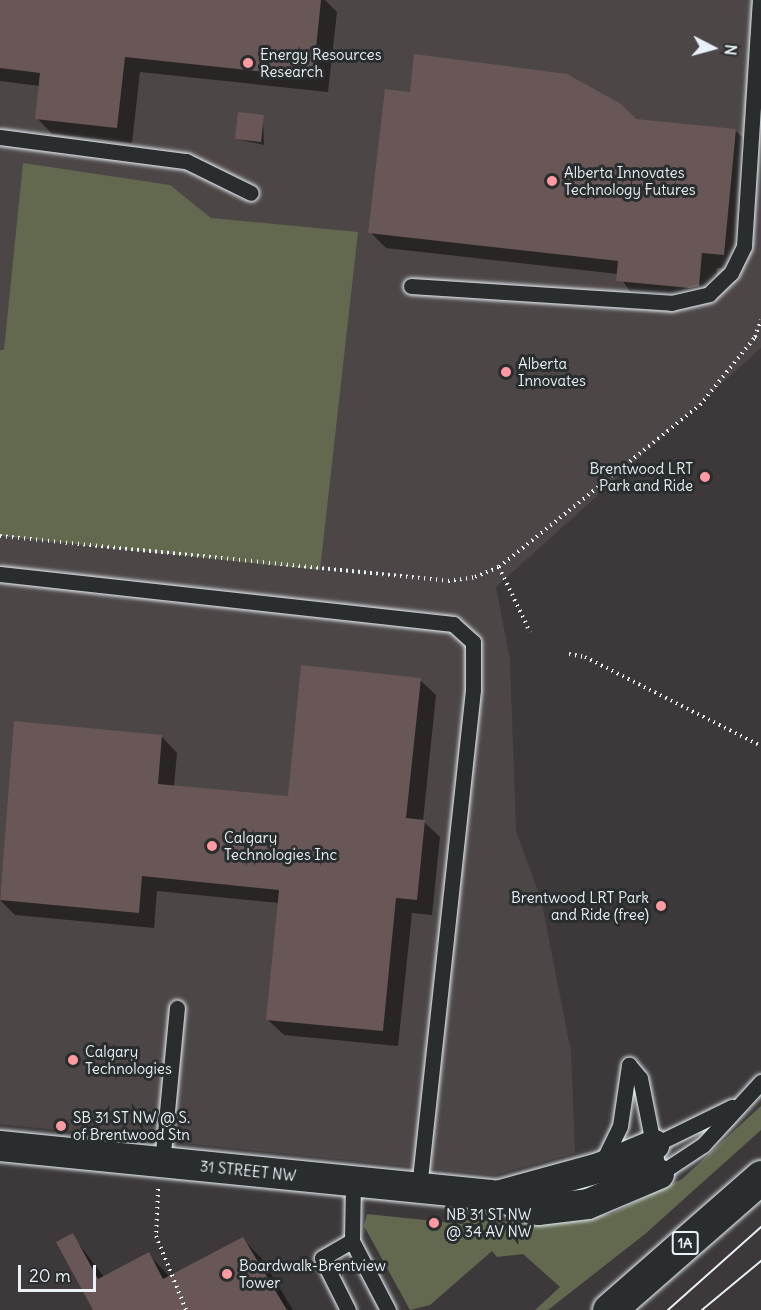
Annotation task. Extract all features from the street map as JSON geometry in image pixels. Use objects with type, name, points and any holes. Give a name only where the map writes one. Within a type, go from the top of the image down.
[{"type":"highway","name":"1A","points":[[609,1310],[761,1176]]},
{"type":"street","name":"31 STREET NW","points":[[497,1196],[599,1168],[654,1145]]},
{"type":"street","name":"31 STREET NW","points":[[0,1146],[160,1176],[353,1182],[497,1196],[538,1210],[588,1204],[659,1174]]},
{"type":"lane","points":[[411,286],[671,303],[709,294],[731,273],[744,246],[760,0]]},
{"type":"lane","points":[[0,137],[186,161],[251,193]]},
{"type":"lane","points":[[0,574],[453,624],[473,642],[473,690],[419,1188]]},
{"type":"lane","points":[[160,1176],[177,1008]]},
{"type":"lane","points":[[599,1168],[620,1126],[629,1065],[640,1078],[659,1174],[703,1145],[761,1083]]},
{"type":"lane","points":[[654,1145],[740,1103]]},
{"type":"lane","points":[[353,1182],[352,1241],[388,1310]]},
{"type":"lane","points":[[348,1310],[322,1258],[352,1241]]},
{"type":"path","points":[[0,536],[448,581],[499,567],[700,405],[755,337],[761,320]]},
{"type":"path","points":[[755,337],[761,338]]},
{"type":"path","points":[[499,567],[530,632]]},
{"type":"path","points":[[569,654],[585,657],[761,746]]},
{"type":"path","points":[[160,1176],[156,1236],[186,1310]]},
{"type":"shaded area","points":[[0,0],[761,0],[761,348],[496,587],[510,660],[516,831],[541,899],[571,1052],[575,1153],[494,1175],[0,1124]]},
{"type":"green space","points":[[23,163],[170,185],[211,218],[358,232],[320,570],[0,536],[0,350],[4,350]]},
{"type":"green space","points":[[761,1106],[761,1130],[645,1234],[548,1310],[535,1310],[560,1287],[523,1254],[497,1257],[492,1251],[430,1305],[410,1310],[364,1226],[367,1214],[463,1224],[465,1219],[547,1224],[611,1214],[682,1179]]},
{"type":"building","name":"Energy Resources Research","points":[[0,0],[321,0],[313,77],[125,57],[117,128],[35,119],[40,73],[0,68]]},
{"type":"building","name":"Alberta Innovates Technology Futures","points":[[414,54],[567,74],[621,104],[636,119],[736,129],[724,255],[702,253],[699,286],[690,288],[616,281],[618,261],[368,233],[385,89],[410,92]]},
{"type":"building","points":[[238,112],[264,115],[261,142],[235,139]]},
{"type":"building","name":"Calgary Technologies Inc","points":[[301,665],[421,678],[406,818],[425,820],[417,900],[396,898],[383,1031],[266,1020],[279,890],[142,876],[139,913],[0,900],[14,721],[162,735],[158,784],[288,796]]},
{"type":"building","points":[[73,1233],[98,1279],[149,1252],[163,1279],[243,1237],[287,1310],[93,1310],[56,1242]]},
{"type":"tram line","points":[[668,1310],[761,1227]]},
{"type":"tram line","points":[[702,1310],[761,1261]]},
{"type":"place","name":"Energy Resources Research","points":[[248,63]]},
{"type":"place","name":"Alberta Innovates Technology Futures","points":[[552,181]]},
{"type":"place","name":"Alberta Innovates","points":[[506,372]]},
{"type":"place","name":"Brentwood LRT Park and Ride","points":[[705,477]]},
{"type":"place","name":"Calgary Technologies Inc","points":[[212,846]]},
{"type":"place","name":"Brentwood LRT Park and Ride (free)","points":[[661,906]]},
{"type":"place","name":"Calgary Technologies","points":[[73,1060]]},
{"type":"place","name":"SB 31 ST NW @ S. of Brentwood Stn","points":[[61,1126]]},
{"type":"place","name":"NB 31 ST NW @ 34 AV NW","points":[[434,1223]]},
{"type":"place","name":"Boardwalk-Brentview Tower","points":[[227,1274]]}]
